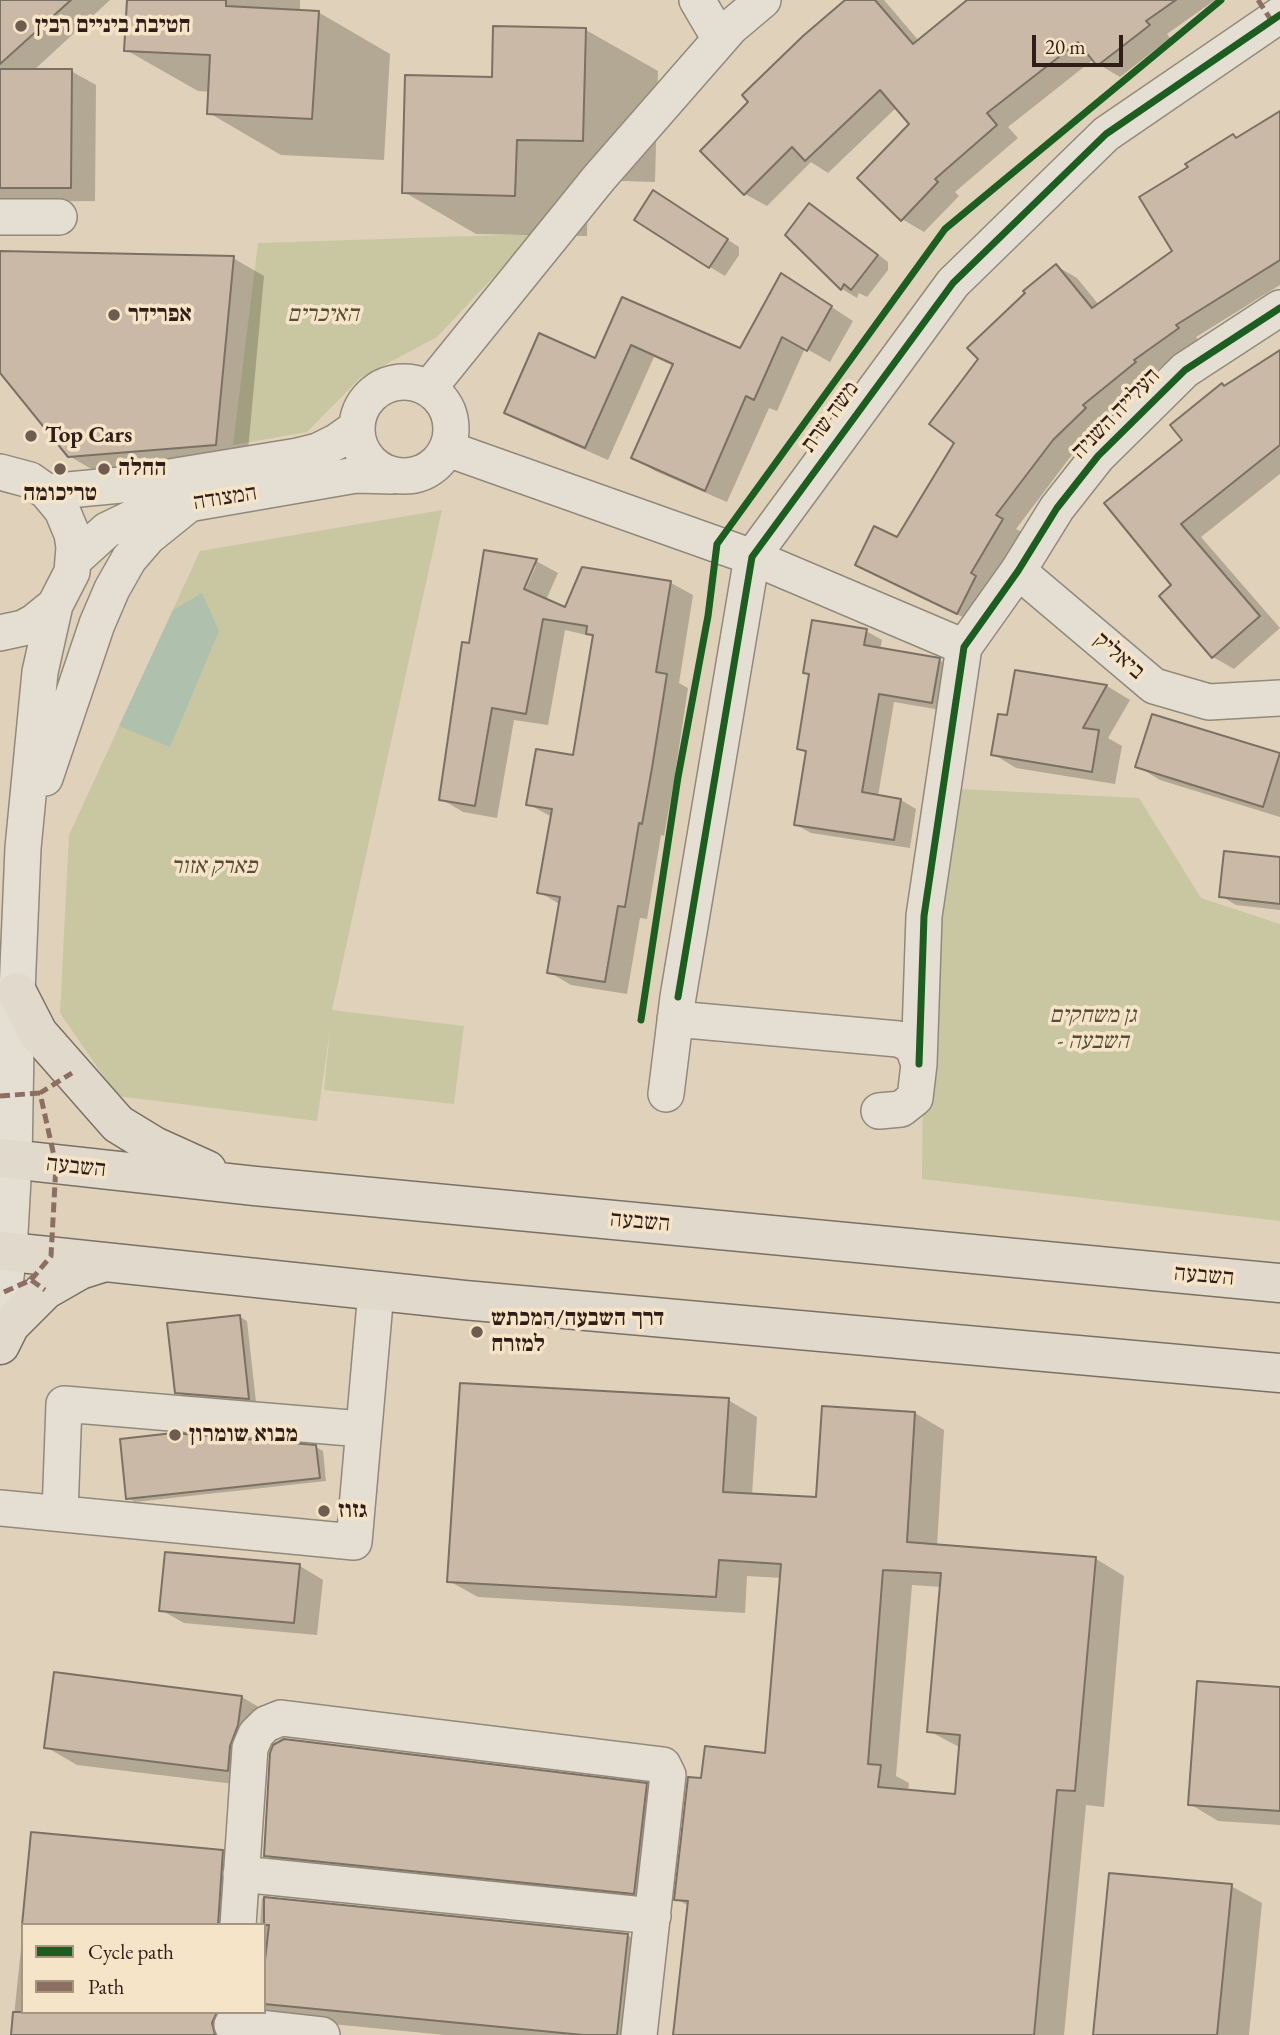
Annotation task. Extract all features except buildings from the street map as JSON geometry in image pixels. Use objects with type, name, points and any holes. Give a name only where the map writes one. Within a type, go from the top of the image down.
[{"type":"highway","points":[[17,992],[38,1032],[118,1124],[154,1146],[201,1168],[255,1186]]},
{"type":"highway","name":"השבעה","points":[[7,1159],[255,1186],[1280,1283]]},
{"type":"highway","points":[[4,1252],[376,1291],[1280,1373]]},
{"type":"highway","points":[[0,1345],[10,1325],[45,1290],[80,1270],[109,1261]]},
{"type":"street","points":[[697,0],[720,39]]},
{"type":"street","points":[[429,388],[599,178],[731,27],[763,0]]},
{"type":"street","name":"משה שרת","points":[[666,1094],[677,1008],[752,557],[953,283],[1106,134],[1270,12]]},
{"type":"street","points":[[0,217],[59,217]]},
{"type":"street","name":"העלייה השניה","points":[[964,647],[1018,571],[1057,508],[1098,456],[1185,370],[1280,308]]},
{"type":"street","points":[[397,382],[414,382],[429,388],[442,399],[450,414],[452,433],[448,449],[439,463],[425,472],[409,477],[392,476],[377,469],[365,457],[358,444],[356,428],[360,411],[369,397],[382,387],[397,382]]},
{"type":"street","name":"המצודה","points":[[26,481],[121,485],[298,456],[318,451],[356,428]]},
{"type":"street","points":[[0,445],[26,481],[62,510],[74,547],[74,560],[66,586],[55,605],[40,672],[23,848],[0,1326]]},
{"type":"street","points":[[448,449],[752,557],[964,647],[924,916],[919,1064],[915,1098],[901,1109],[879,1111]]},
{"type":"street","name":"המצודה","points":[[74,560],[107,530],[159,509],[356,475],[392,476]]},
{"type":"street","points":[[23,848],[62,723],[111,589],[129,559],[148,537],[189,503]]},
{"type":"street","name":"ביאליק","points":[[1018,571],[1154,686],[1209,702],[1280,698]]},
{"type":"street","points":[[0,633],[23,628],[55,605]]},
{"type":"street","points":[[677,1008],[898,1039],[912,1045],[919,1064]]},
{"type":"street","points":[[0,1508],[354,1542],[376,1291]]},
{"type":"street","points":[[60,1513],[64,1404],[362,1429]]},
{"type":"street","points":[[238,1923],[250,1748],[256,1734],[266,1724],[281,1718],[663,1765],[668,1775],[639,2035]]},
{"type":"street","points":[[241,1874],[653,1916]]},
{"type":"street","points":[[232,2024],[322,2035]]},
{"type":"green space","name":"האיכרים","points":[[534,234],[437,337],[360,378],[307,432],[233,445],[258,243]]},
{"type":"green space","name":"פארק אזור","points":[[442,510],[332,1010],[464,1026],[454,1104],[324,1090],[330,1030],[317,1121],[117,1096],[60,1013],[69,835],[200,551]]},
{"type":"green space","name":"גן משחקים - השבעה","points":[[941,788],[1139,798],[1201,898],[1280,924],[1280,1221],[922,1179],[924,945]]},
{"type":"shaded area","points":[[202,593],[219,631],[170,747],[119,726],[173,610]]},
{"type":"marked path","points":[[1258,0],[1271,20]]},
{"type":"marked path","points":[[31,1280],[51,1256],[56,1165],[40,1093],[72,1073]]},
{"type":"marked path","points":[[0,1096],[40,1093]]},
{"type":"marked path","points":[[4,1292],[31,1280],[45,1290]]},
{"type":"cycle path","points":[[641,1020],[678,777],[708,616],[717,544],[945,229],[1221,0]]},
{"type":"cycle path","points":[[678,997],[752,557],[953,283],[1106,134],[1280,15]]},
{"type":"cycle path","points":[[919,1064],[924,916],[964,647],[1018,571],[1057,508],[1098,456],[1185,370],[1280,308]]},
{"type":"place","name":"חטיבת ביניים רבין","points":[[21,26]]},
{"type":"place","name":"אפרידר","points":[[114,315]]},
{"type":"place","name":"Top Cars","points":[[31,436]]},
{"type":"place","name":"טריכומה","points":[[60,469]]},
{"type":"place","name":"החלה","points":[[104,469]]},
{"type":"place","name":"דרך השבעה/המכתש למזרח","points":[[477,1332]]},
{"type":"place","name":"מבוא שומרון","points":[[175,1435]]},
{"type":"place","name":"גזוז","points":[[324,1511]]}]
